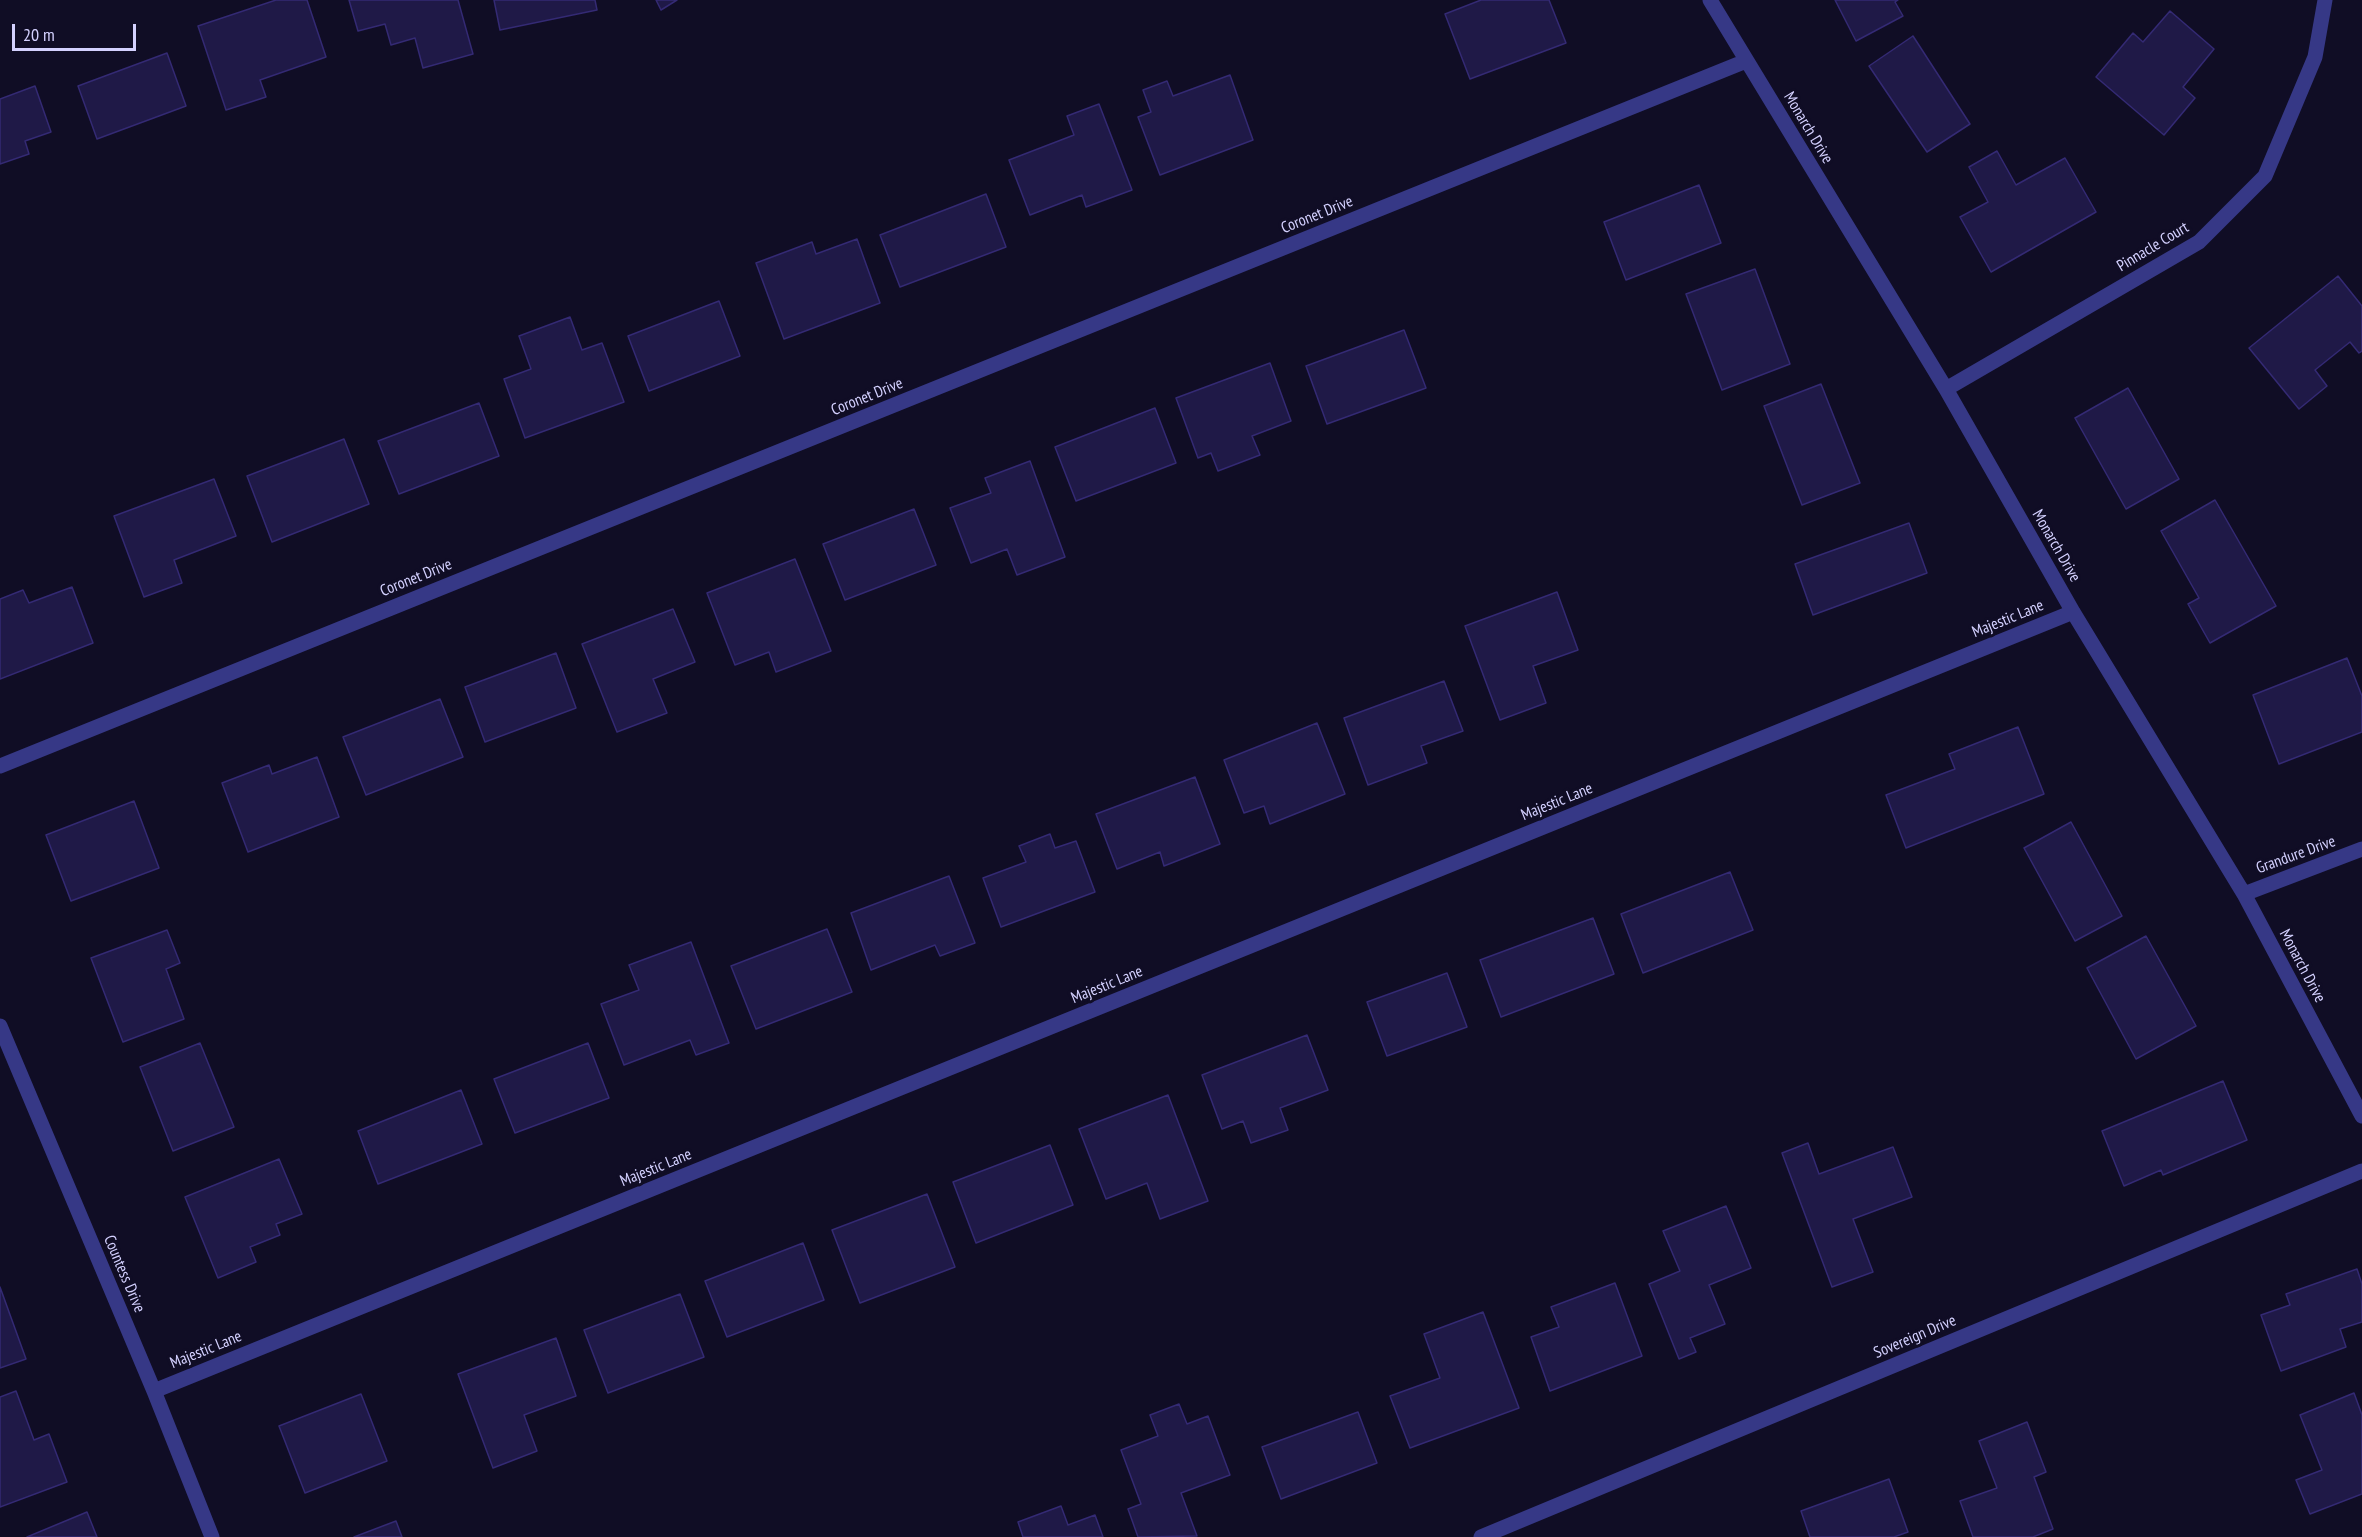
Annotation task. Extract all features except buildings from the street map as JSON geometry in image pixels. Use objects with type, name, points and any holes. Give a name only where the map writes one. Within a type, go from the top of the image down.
[{"type":"street","name":"Monarch Drive","points":[[1710,0],[1946,389],[2073,612],[2244,894],[2362,1116]]},
{"type":"street","name":"Pinnacle Court","points":[[1946,389],[2199,242],[2265,176],[2315,57],[2325,0]]},
{"type":"street","name":"Coronet Drive","points":[[0,766],[1746,61]]},
{"type":"street","name":"Majestic Lane","points":[[154,1391],[2073,612]]},
{"type":"street","name":"Grandure Drive","points":[[2244,894],[2362,849]]},
{"type":"street","name":"Countess Drive","points":[[0,1026],[154,1391],[212,1537]]},
{"type":"street","name":"Sovereign Drive","points":[[1482,1537],[2362,1171]]}]
